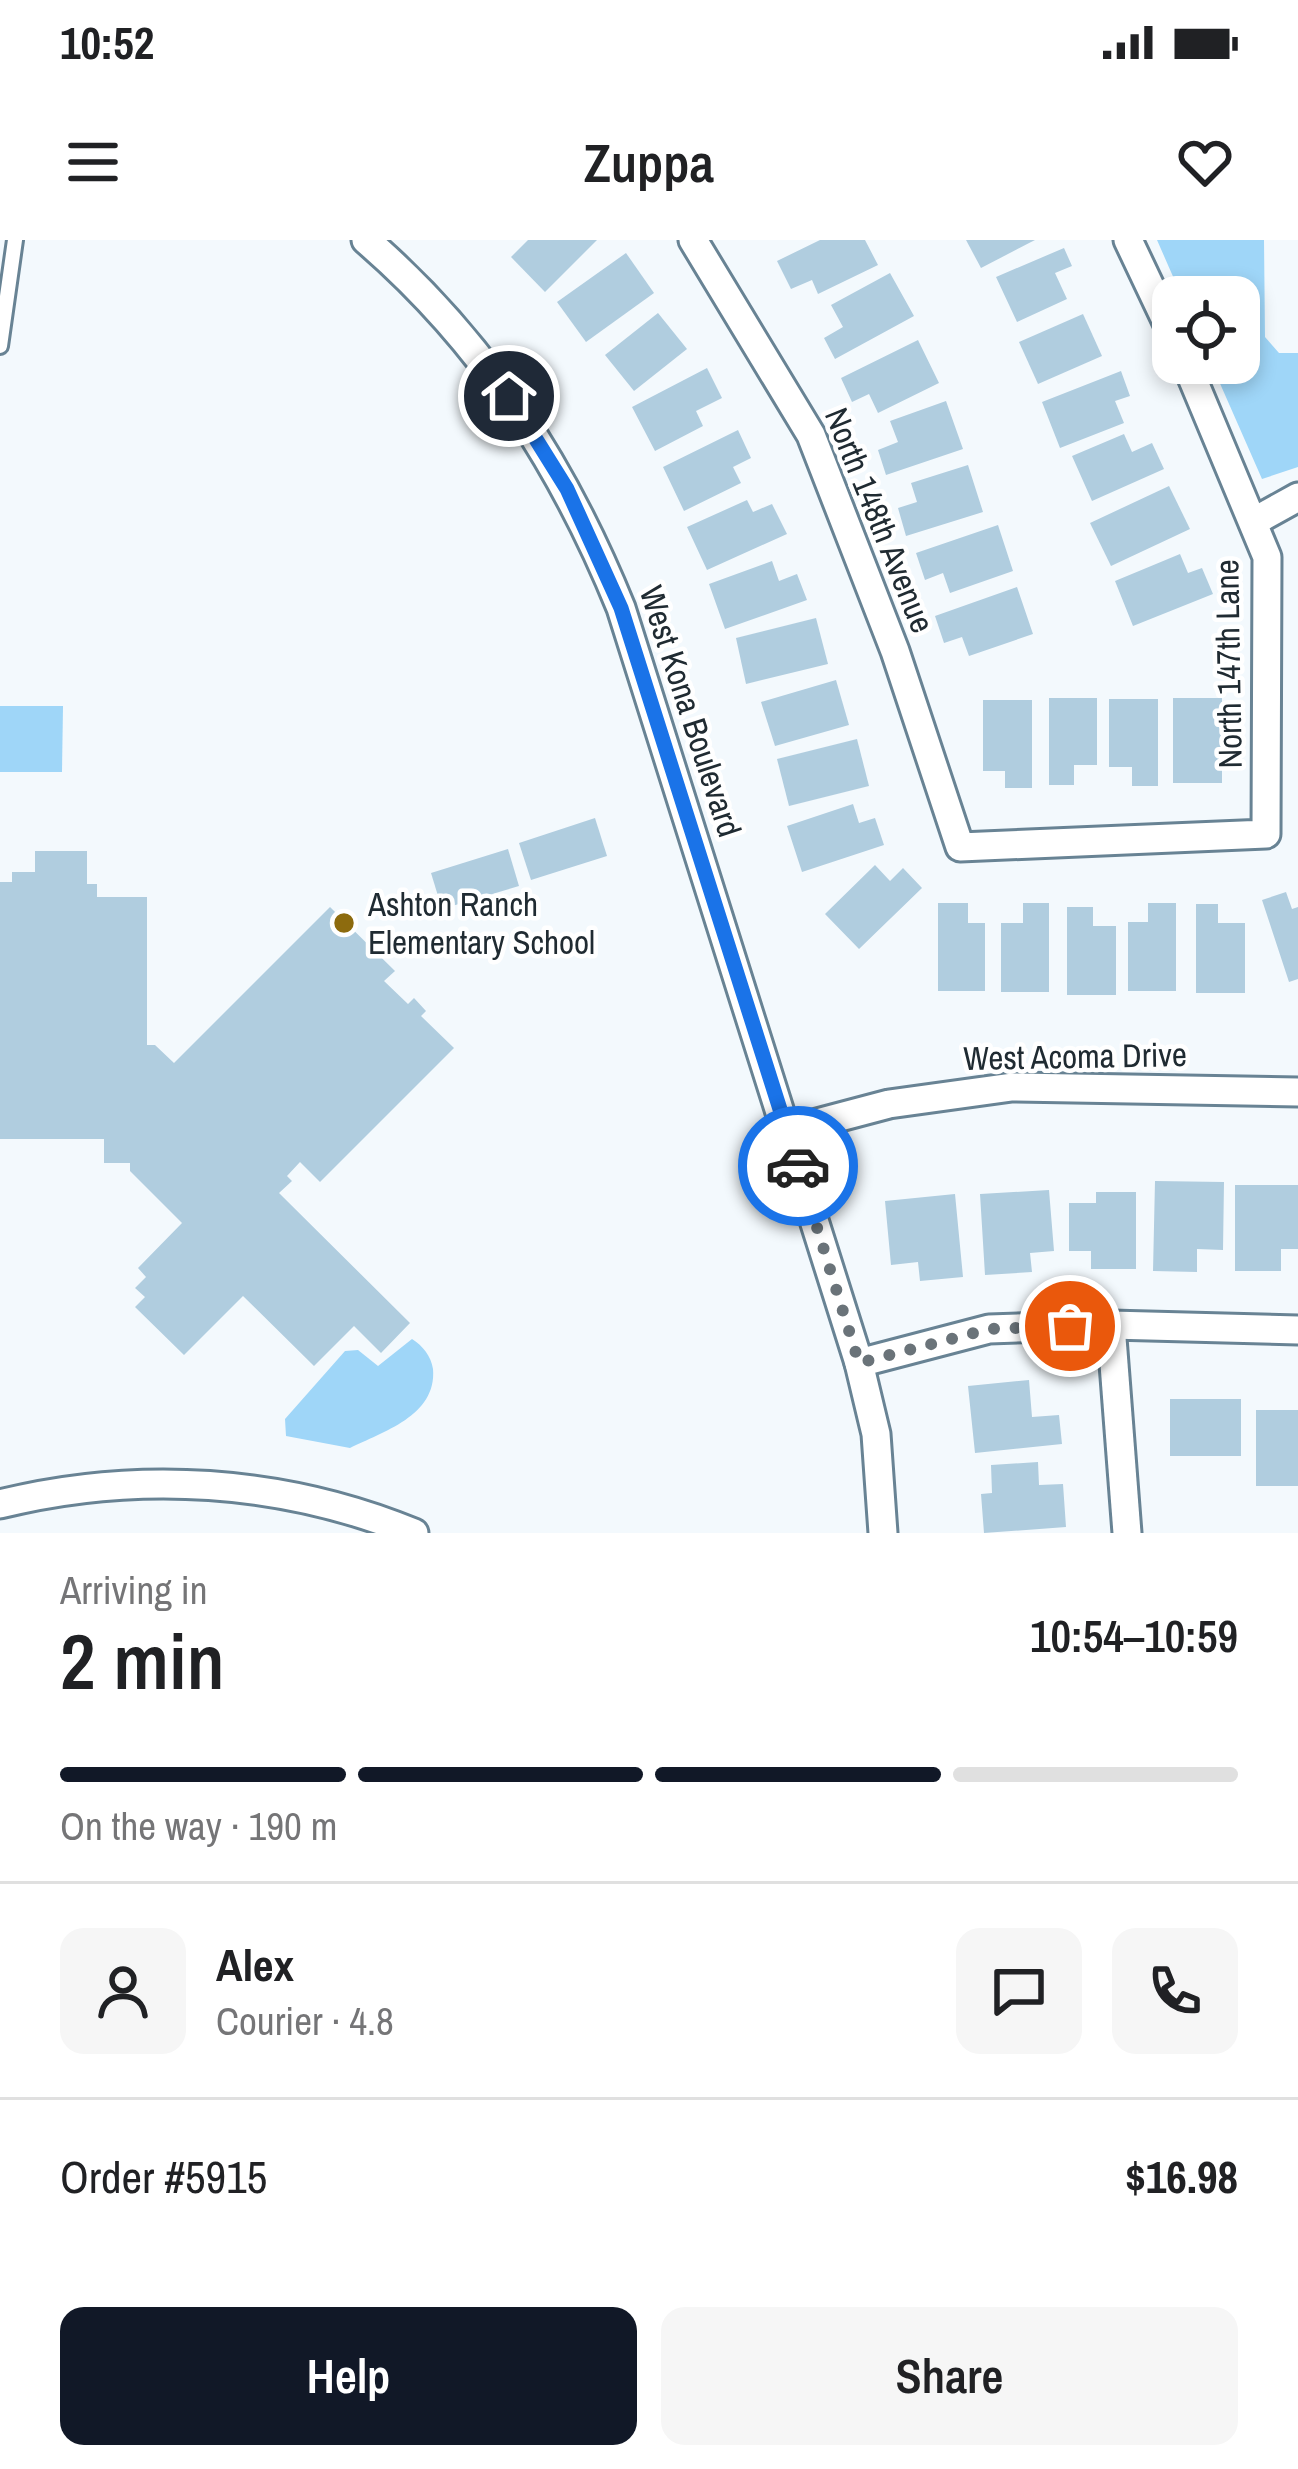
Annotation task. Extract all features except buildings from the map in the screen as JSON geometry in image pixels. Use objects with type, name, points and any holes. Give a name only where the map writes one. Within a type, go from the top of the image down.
[{"type":"street","name":"West Kona Boulevard","points":[[366,240],[422,291],[488,368],[549,458],[595,544],[630,635],[859,1363],[876,1434],[883,1533]]},
{"type":"street","name":"North 148th Avenue","points":[[693,240],[811,435],[895,651],[960,847],[1266,834]]},
{"type":"street","points":[[1128,240],[1152,291]]},
{"type":"street","name":"North 147th Lane","points":[[1195,384],[1267,557],[1266,834]]},
{"type":"street","points":[[1253,522],[1298,497]]},
{"type":"street","name":"West Acoma Drive","points":[[787,1131],[889,1104],[1012,1087],[1298,1092]]},
{"type":"street","points":[[859,1363],[989,1329],[1111,1325],[1298,1330]]},
{"type":"street","points":[[1111,1325],[1127,1533]]},
{"type":"street","points":[[0,1504],[106,1486],[225,1486],[321,1502],[414,1533]]},
{"type":"lane","points":[[0,346],[15,240]]},
{"type":"shaded area","points":[[1157,240],[1264,240],[1265,337],[1279,353],[1298,353],[1298,467],[1262,479],[1220,384],[1260,384],[1260,276],[1173,276]]},
{"type":"shaded area","points":[[0,706],[63,706],[62,772],[0,772]]},
{"type":"shaded area","points":[[412,1339],[430,1360],[432,1385],[426,1399],[405,1420],[350,1448],[286,1436],[285,1419],[345,1351],[358,1350],[378,1366]]},
{"type":"way so far","points":[[798,1166],[859,1363],[989,1329],[1070,1326]]},
{"type":"place","name":"Ashton Ranch Elementary School","points":[[344,923]]},
{"type":"route","points":[[509,396],[567,489],[621,608],[798,1166]]}]
